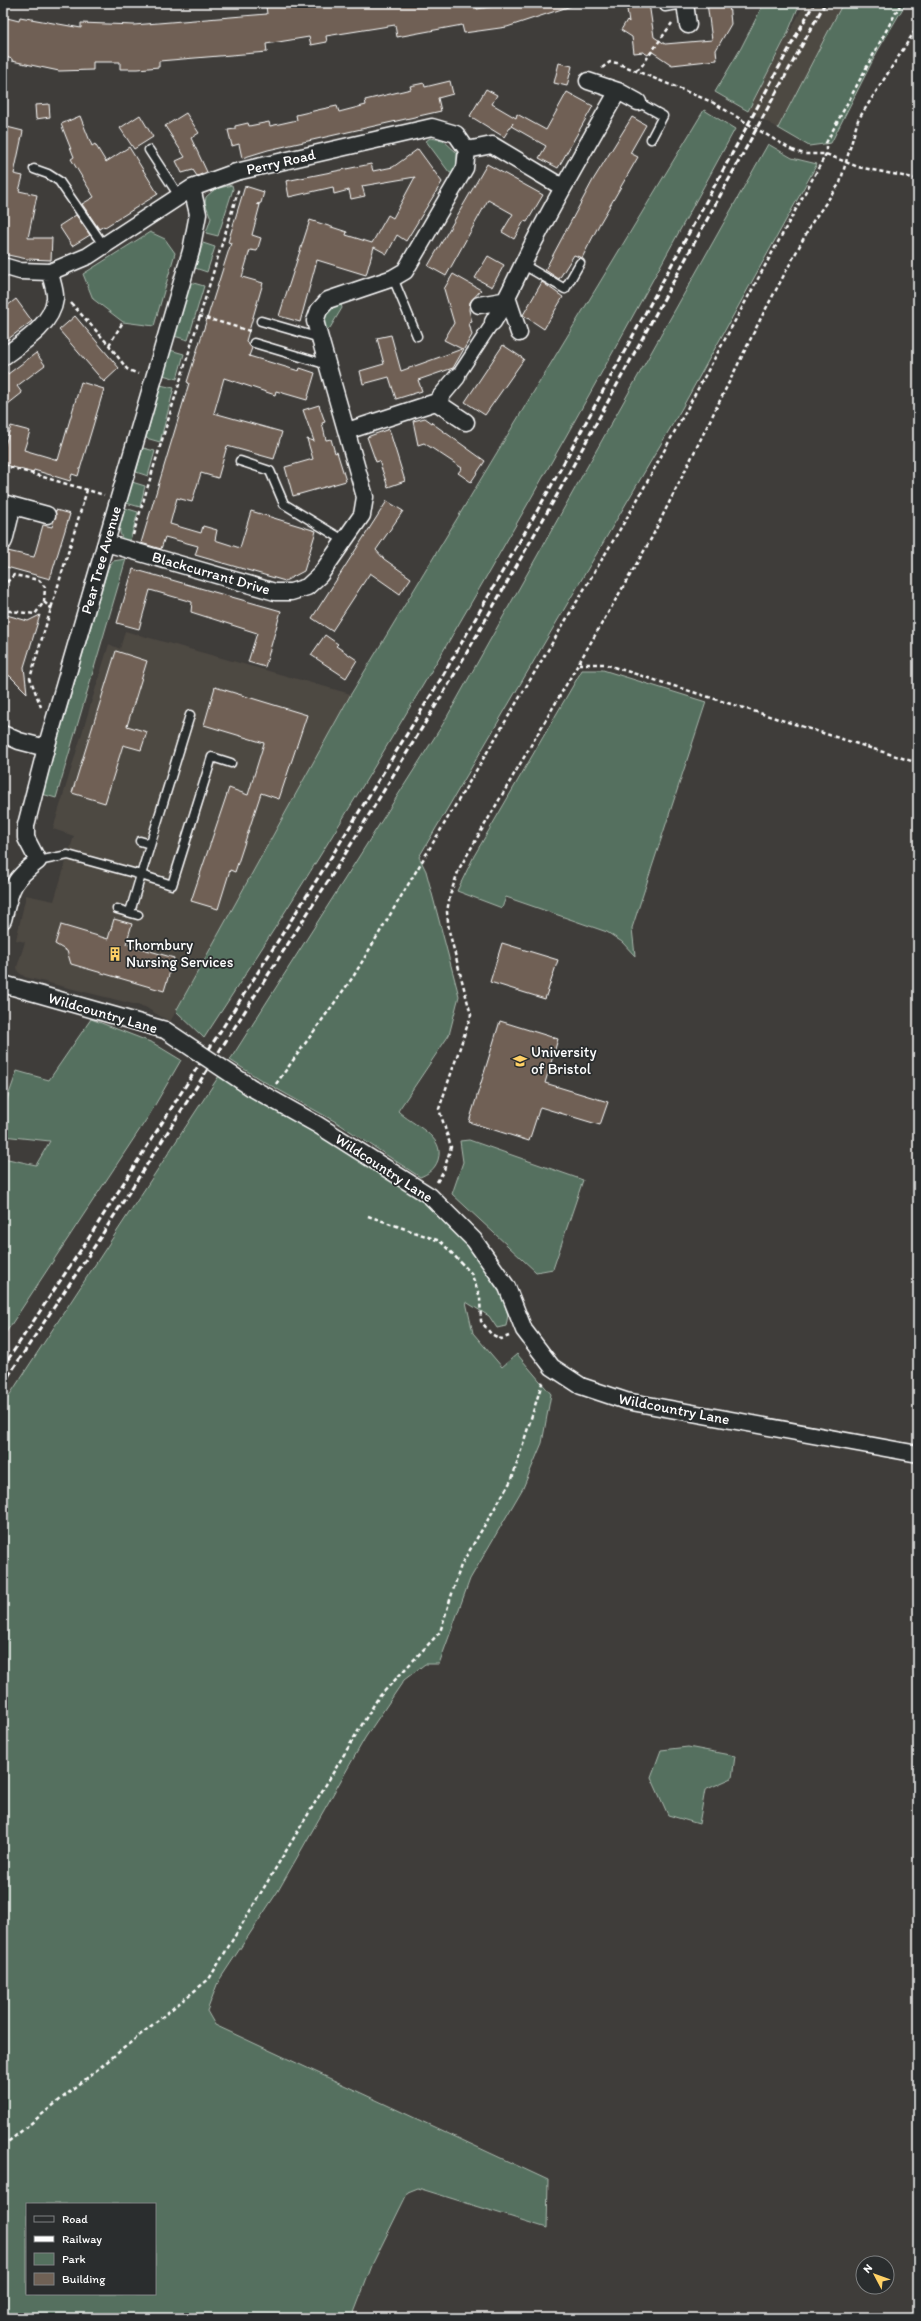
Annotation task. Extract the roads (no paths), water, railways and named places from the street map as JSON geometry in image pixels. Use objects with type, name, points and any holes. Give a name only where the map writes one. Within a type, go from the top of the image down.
[{"type":"street","points":[[685,4],[688,25]]},
{"type":"street","points":[[588,81],[618,91],[638,102]]},
{"type":"street","points":[[347,431],[436,402],[457,376],[508,300],[522,264],[562,187],[618,91]]},
{"type":"street","name":"Perry Road","points":[[3,266],[20,271],[50,272],[88,256],[186,192],[236,172],[432,127],[456,134],[468,150]]},
{"type":"street","points":[[468,150],[492,145],[562,187]]},
{"type":"street","name":"Blackcurrant Drive","points":[[106,543],[276,592],[291,592],[307,587],[320,575],[362,515],[365,497],[315,321],[316,316],[328,300],[393,278],[405,271],[466,168],[468,150]]},
{"type":"street","name":"Pear Tree Avenue","points":[[38,861],[26,838],[26,825],[46,748],[152,379],[191,251],[198,214],[186,192]]},
{"type":"street","points":[[3,358],[34,332],[52,313],[56,298],[50,272]]},
{"type":"street","points":[[479,305],[508,300]]},
{"type":"street","points":[[508,300],[519,333]]},
{"type":"street","points":[[436,402],[466,422]]},
{"type":"street","points":[[3,503],[47,515]]},
{"type":"street","points":[[3,506],[10,517],[4,541]]},
{"type":"street","points":[[3,734],[19,741],[46,748]]},
{"type":"street","points":[[3,920],[11,887],[21,874],[38,861]]},
{"type":"street","name":"Wildcountry Lane","points":[[3,984],[165,1030],[266,1097],[318,1125],[430,1196],[474,1240],[507,1287],[524,1330],[552,1367],[581,1386],[626,1401],[918,1454]]},
{"type":"lane","points":[[665,7],[685,4]]},
{"type":"lane","points":[[638,102],[664,116],[651,139]]},
{"type":"lane","points":[[149,150],[186,192]]},
{"type":"lane","points":[[34,169],[48,174],[59,181],[104,246]]},
{"type":"lane","points":[[522,264],[565,289],[580,263]]},
{"type":"lane","points":[[393,278],[418,336]]},
{"type":"lane","points":[[261,321],[320,338]]},
{"type":"lane","points":[[254,343],[328,365]]},
{"type":"lane","points":[[240,460],[270,471],[284,504],[345,541]]},
{"type":"lane","points":[[118,909],[134,914],[141,875],[190,715]]},
{"type":"lane","points":[[38,861],[68,855],[172,885],[212,758],[232,763]]},
{"type":"lane","points":[[140,841],[150,844]]},
{"type":"railway","points":[[3,1367],[88,1239],[330,859],[442,677],[549,490],[814,3]]},
{"type":"railway","points":[[3,1384],[96,1244],[339,864],[450,682],[557,495],[825,3]]},
{"type":"place","name":"Thornbury Nursing Services","points":[[115,954]]},
{"type":"place","name":"University of Bristol","points":[[520,1061]]}]
